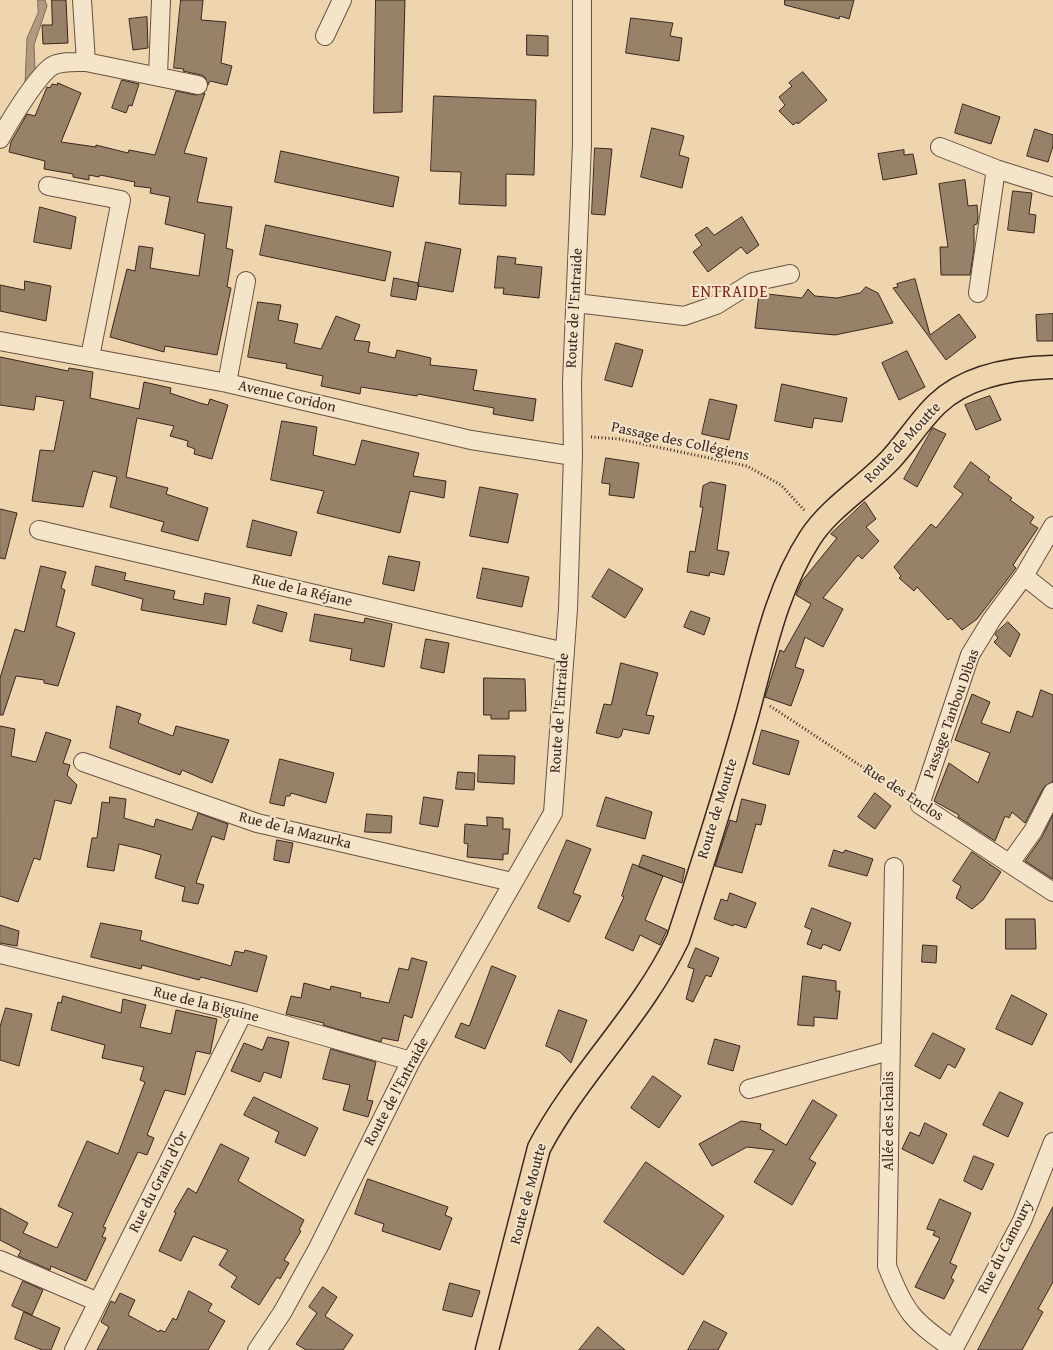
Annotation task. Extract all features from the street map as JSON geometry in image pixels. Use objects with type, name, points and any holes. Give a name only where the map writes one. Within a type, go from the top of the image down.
[{"type":"main road","name":"Route de Moutte","points":[[487,1350],[539,1148],[554,1120],[664,969],[678,939],[781,594],[803,549],[820,527],[890,460],[937,404],[958,388],[983,377],[1008,372],[1053,368]]},
{"type":"street","points":[[82,0],[86,62]]},
{"type":"street","points":[[158,76],[161,0]]},
{"type":"street","points":[[325,36],[342,0]]},
{"type":"street","name":"Route de l'Entraide","points":[[257,1350],[282,1313],[318,1248],[411,1061],[553,813],[565,652],[573,456],[572,382],[582,144],[581,2]]},
{"type":"street","points":[[1,135],[26,98],[52,66],[69,62],[86,62],[198,85]]},
{"type":"street","points":[[940,147],[996,170],[1053,187]]},
{"type":"street","points":[[978,294],[996,170]]},
{"type":"street","points":[[48,186],[121,200],[90,357]]},
{"type":"street","points":[[576,303],[684,316],[716,305],[753,282],[790,274]]},
{"type":"street","points":[[227,383],[246,281]]},
{"type":"street","name":"Avenue Coridon","points":[[0,340],[227,383],[470,440],[573,456]]},
{"type":"street","name":"Passage Tanbou Dibas","points":[[920,804],[970,655],[992,619],[1024,576],[1053,526]]},
{"type":"street","name":"Rue de la Réjane","points":[[39,530],[565,652]]},
{"type":"street","points":[[1024,576],[1053,599]]},
{"type":"street","name":"Rue de la Mazurka","points":[[83,762],[257,824],[512,882]]},
{"type":"street","points":[[1010,864],[1033,831],[1053,792]]},
{"type":"street","name":"Rue des Enclos","points":[[920,804],[1053,892]]},
{"type":"street","name":"Allée des Ichalis","points":[[894,866],[889,1051],[887,1266],[898,1294],[909,1314],[924,1329],[953,1350]]},
{"type":"street","name":"Rue de la Biguine","points":[[0,954],[243,1013],[411,1061]]},
{"type":"street","name":"Rue du Grain d'Or","points":[[74,1350],[243,1013]]},
{"type":"street","points":[[749,1089],[889,1051]]},
{"type":"street","name":"Rue du Camoury","points":[[953,1350],[1022,1221],[1053,1142]]},
{"type":"street","points":[[0,1260],[98,1302]]},
{"type":"street","points":[[948,1350],[953,1350]]},
{"type":"path","name":"Passage des Collégiens","points":[[573,435],[619,439],[747,466],[781,485],[820,527]]},
{"type":"path","name":"Rue des Enclos","points":[[752,695],[920,804]]},
{"type":"shaded area","points":[[38,0],[45,0],[47,6],[34,45],[35,70],[25,84],[27,38],[38,13]]},
{"type":"building","points":[[52,0],[66,0],[68,43],[43,44],[42,25],[52,25]]},
{"type":"building","points":[[181,0],[203,0],[201,20],[226,22],[221,63],[232,66],[227,85],[210,81],[208,85],[205,77],[201,75],[183,71],[184,69],[174,68]]},
{"type":"building","points":[[376,0],[405,0],[402,112],[374,113]]},
{"type":"building","points":[[785,0],[854,0],[849,19],[840,16],[839,19],[785,5]]},
{"type":"building","points":[[147,17],[148,48],[133,50],[129,19]]},
{"type":"building","points":[[631,18],[673,23],[670,36],[682,38],[679,61],[626,53]]},
{"type":"building","points":[[527,35],[548,36],[548,56],[527,55]]},
{"type":"building","points":[[803,72],[827,100],[798,124],[797,122],[793,125],[779,111],[785,105],[779,97],[792,86],[789,83]]},
{"type":"building","points":[[122,80],[139,84],[132,106],[129,105],[126,113],[112,108]]},
{"type":"building","points":[[58,83],[81,93],[61,142],[96,147],[96,145],[128,153],[129,150],[155,155],[176,91],[196,95],[205,93],[184,153],[207,158],[197,202],[232,207],[226,248],[233,250],[227,287],[231,288],[217,355],[165,346],[164,352],[110,337],[127,269],[135,271],[139,246],[153,248],[150,268],[199,276],[205,234],[165,224],[170,197],[150,193],[151,188],[134,186],[135,182],[100,175],[99,177],[89,175],[89,180],[73,177],[73,174],[44,169],[45,161],[9,152],[11,142],[27,114],[35,116],[47,87],[50,88],[52,84],[57,85]]},
{"type":"building","points":[[434,96],[536,100],[534,175],[506,174],[506,206],[459,204],[461,172],[431,171]]},
{"type":"building","points":[[963,104],[1000,117],[991,144],[955,133]]},
{"type":"building","points":[[652,128],[684,136],[679,155],[689,158],[682,188],[641,177]]},
{"type":"building","points":[[1035,129],[1053,135],[1053,146],[1048,162],[1027,156]]},
{"type":"building","points":[[595,148],[612,149],[605,215],[592,214]]},
{"type":"building","points":[[904,150],[904,155],[913,154],[917,174],[883,180],[878,154]]},
{"type":"building","points":[[281,151],[399,177],[393,207],[275,182]]},
{"type":"building","points":[[965,180],[968,206],[977,205],[978,217],[977,224],[974,225],[974,249],[970,275],[941,275],[940,247],[948,247],[939,184]]},
{"type":"building","points":[[1013,191],[1032,193],[1029,214],[1036,215],[1034,233],[1008,230]]},
{"type":"building","points":[[40,207],[76,217],[71,249],[34,242]]},
{"type":"building","points":[[742,217],[759,245],[747,254],[741,247],[708,272],[693,252],[702,245],[695,235],[707,227],[714,235]]},
{"type":"building","points":[[266,225],[391,252],[385,281],[260,255]]},
{"type":"building","points":[[426,242],[461,249],[453,292],[418,286]]},
{"type":"building","points":[[498,256],[516,258],[515,264],[542,267],[539,298],[503,294],[504,288],[495,288]]},
{"type":"building","points":[[394,278],[419,283],[416,300],[391,296]]},
{"type":"building","points":[[915,279],[930,335],[959,314],[976,337],[946,360],[893,288],[898,287],[897,284]]},
{"type":"building","points":[[25,281],[51,286],[46,321],[0,311],[0,285],[24,290]]},
{"type":"building","points":[[866,287],[878,293],[893,323],[835,335],[755,328],[759,293],[802,298],[808,289],[815,296],[837,298],[860,293]]},
{"type":"building","points":[[258,302],[281,305],[278,320],[298,324],[294,343],[321,349],[336,316],[360,325],[354,340],[370,342],[368,352],[395,358],[397,350],[431,358],[430,365],[477,370],[473,390],[536,399],[533,421],[493,414],[494,408],[418,394],[417,396],[361,387],[360,394],[321,386],[323,376],[286,368],[287,364],[248,357]]},
{"type":"building","points":[[1053,314],[1053,341],[1037,341],[1036,315]]},
{"type":"building","points":[[616,343],[643,350],[632,387],[605,380]]},
{"type":"building","points":[[907,351],[925,387],[899,400],[882,363]]},
{"type":"building","points":[[0,357],[68,371],[69,368],[93,372],[90,398],[139,409],[144,382],[171,388],[170,393],[200,403],[208,405],[210,399],[228,405],[212,459],[194,454],[195,449],[187,446],[188,441],[170,436],[174,426],[137,418],[126,477],[168,488],[166,494],[208,508],[198,541],[161,531],[164,522],[110,507],[117,477],[93,471],[83,507],[32,501],[40,450],[54,451],[64,401],[36,396],[34,410],[0,405]]},
{"type":"building","points":[[782,384],[847,398],[842,422],[814,418],[812,428],[775,421]]},
{"type":"building","points":[[990,396],[1001,420],[976,430],[965,405]]},
{"type":"building","points":[[710,399],[737,405],[729,440],[702,434]]},
{"type":"building","points":[[282,421],[317,427],[313,455],[355,465],[362,440],[419,453],[413,476],[446,481],[444,498],[410,491],[400,533],[317,513],[324,491],[271,480]]},
{"type":"building","points":[[933,428],[946,434],[917,487],[904,479]]},
{"type":"building","points":[[606,458],[639,463],[634,498],[609,495],[610,484],[602,483]]},
{"type":"building","points":[[971,462],[990,477],[988,480],[1012,498],[1010,500],[1034,517],[1030,523],[1038,528],[1013,565],[1016,568],[977,619],[962,630],[951,618],[948,620],[917,587],[914,591],[899,578],[901,576],[894,567],[931,524],[936,528],[963,494],[954,487]]},
{"type":"building","points":[[711,482],[726,485],[717,550],[729,552],[724,575],[710,572],[709,576],[687,572],[690,551],[695,552],[703,507],[700,507],[703,486]]},
{"type":"building","points":[[480,487],[518,494],[508,543],[470,536]]},
{"type":"building","points":[[865,502],[876,519],[866,527],[879,541],[862,559],[858,555],[823,598],[843,609],[823,647],[805,637],[795,667],[804,670],[791,706],[765,697],[780,650],[784,652],[811,604],[796,595],[802,581],[837,538],[831,534]]},
{"type":"building","points":[[0,509],[17,513],[5,559],[0,558]]},
{"type":"building","points":[[253,520],[297,532],[291,556],[247,547]]},
{"type":"building","points":[[389,556],[420,562],[414,591],[383,584]]},
{"type":"building","points":[[41,566],[66,572],[61,588],[65,590],[56,626],[75,633],[58,686],[44,683],[44,680],[16,676],[3,715],[0,715],[0,678],[15,629],[24,632]]},
{"type":"building","points":[[96,566],[126,573],[124,580],[175,591],[173,599],[203,605],[205,593],[230,598],[226,625],[141,610],[143,599],[92,585]]},
{"type":"building","points":[[483,568],[529,577],[522,607],[477,598]]},
{"type":"building","points":[[609,569],[643,589],[625,618],[592,597]]},
{"type":"building","points":[[258,605],[287,613],[282,632],[253,623]]},
{"type":"building","points":[[691,611],[710,618],[704,635],[684,627]]},
{"type":"building","points":[[315,614],[364,623],[365,618],[392,624],[384,667],[350,660],[352,649],[310,641]]},
{"type":"building","points":[[1008,622],[1020,634],[1010,657],[994,642],[998,638],[995,634]]},
{"type":"building","points":[[426,639],[449,643],[444,673],[421,668]]},
{"type":"building","points":[[621,663],[658,673],[646,715],[654,716],[649,734],[623,729],[621,736],[618,738],[596,733],[604,704],[611,705]]},
{"type":"building","points":[[484,678],[525,679],[526,711],[509,711],[509,719],[491,719],[491,715],[484,715]]},
{"type":"building","points":[[1041,690],[1053,695],[1053,781],[1044,787],[1025,823],[1012,812],[1009,818],[1005,816],[995,841],[958,817],[959,815],[934,801],[949,763],[978,783],[990,753],[955,740],[972,694],[990,702],[981,723],[1010,733],[1017,711],[1032,717]]},
{"type":"building","points":[[117,706],[141,714],[138,723],[173,736],[176,726],[229,740],[212,783],[182,770],[180,775],[110,748]]},
{"type":"building","points":[[0,726],[15,729],[11,756],[36,762],[46,732],[71,740],[63,763],[70,765],[67,775],[77,785],[71,804],[55,800],[40,860],[34,858],[18,902],[0,896]]},
{"type":"building","points":[[762,730],[799,741],[789,775],[753,764]]},
{"type":"building","points":[[479,755],[515,756],[514,784],[478,782]]},
{"type":"building","points":[[280,759],[334,773],[326,803],[291,793],[290,796],[286,796],[284,806],[270,803]]},
{"type":"building","points":[[458,772],[475,773],[474,790],[456,789]]},
{"type":"building","points":[[875,793],[891,806],[875,829],[858,817]]},
{"type":"building","points":[[110,797],[126,799],[124,818],[154,827],[156,819],[192,830],[198,813],[228,824],[224,840],[212,836],[196,883],[204,885],[198,904],[182,901],[185,887],[155,878],[161,855],[119,844],[114,871],[87,867],[92,838],[97,838],[102,802],[109,803]]},
{"type":"building","points":[[424,797],[443,800],[438,827],[420,824]]},
{"type":"building","points":[[606,797],[652,812],[645,839],[597,826]]},
{"type":"building","points":[[742,799],[766,805],[761,825],[756,824],[742,873],[715,866],[730,820],[736,822]]},
{"type":"building","points":[[367,814],[392,816],[391,833],[365,832]]},
{"type":"building","points":[[1053,815],[1053,879],[1025,861],[1042,837]]},
{"type":"building","points":[[487,817],[503,818],[503,829],[510,829],[508,854],[503,854],[503,860],[467,857],[468,844],[464,843],[465,824],[487,826]]},
{"type":"building","points":[[277,840],[293,843],[289,863],[274,860]]},
{"type":"building","points":[[567,840],[591,849],[573,893],[581,896],[569,922],[538,908]]},
{"type":"building","points":[[834,850],[843,853],[845,850],[873,859],[867,876],[829,866]]},
{"type":"building","points":[[972,852],[1001,872],[983,900],[972,909],[956,898],[961,886],[953,881]]},
{"type":"building","points":[[643,855],[685,869],[682,883],[639,867]]},
{"type":"building","points":[[633,864],[663,876],[645,920],[667,930],[660,945],[640,935],[633,951],[605,938],[624,897],[622,896]]},
{"type":"building","points":[[730,893],[756,903],[746,928],[734,924],[733,926],[714,919],[721,899],[727,901]]},
{"type":"building","points":[[812,908],[851,923],[840,951],[823,944],[821,949],[807,944],[812,930],[805,927]]},
{"type":"building","points":[[1006,919],[1035,919],[1036,949],[1006,949]]},
{"type":"building","points":[[101,923],[142,931],[140,940],[231,966],[235,951],[244,953],[245,950],[267,956],[257,992],[201,977],[199,980],[142,965],[141,969],[91,957]]},
{"type":"building","points":[[0,925],[19,931],[17,946],[0,943]]},
{"type":"building","points":[[923,945],[937,946],[936,963],[922,962]]},
{"type":"building","points":[[696,948],[719,958],[711,977],[706,975],[693,1002],[686,999],[694,969],[688,967]]},
{"type":"building","points":[[412,958],[427,962],[412,1018],[404,1015],[398,1041],[382,1038],[381,1042],[323,1025],[324,1023],[286,1014],[291,996],[301,998],[304,983],[330,990],[331,986],[361,993],[360,997],[389,1003],[399,968],[408,970]]},
{"type":"building","points":[[492,966],[516,976],[485,1049],[455,1037],[461,1023],[469,1026]]},
{"type":"building","points":[[803,976],[836,981],[836,991],[840,991],[837,1019],[814,1017],[814,1026],[798,1025]]},
{"type":"building","points":[[1012,995],[1047,1014],[1032,1045],[996,1029]]},
{"type":"building","points":[[63,996],[121,1013],[123,999],[146,1005],[140,1027],[171,1034],[176,1010],[217,1019],[210,1054],[196,1051],[185,1095],[165,1090],[147,1135],[154,1138],[147,1155],[138,1152],[103,1227],[106,1228],[102,1237],[106,1238],[86,1281],[51,1266],[50,1270],[18,1256],[21,1251],[0,1240],[0,1208],[28,1223],[23,1233],[57,1248],[73,1213],[58,1206],[87,1141],[118,1154],[145,1082],[140,1080],[144,1067],[102,1058],[105,1045],[51,1030],[58,1002],[61,1003]]},
{"type":"building","points":[[6,1008],[32,1014],[19,1066],[0,1060],[0,1027]]},
{"type":"building","points":[[559,1010],[587,1020],[571,1063],[560,1052],[546,1046]]},
{"type":"building","points":[[933,1033],[965,1049],[955,1068],[948,1064],[940,1079],[915,1066]]},
{"type":"building","points":[[268,1037],[289,1042],[281,1078],[264,1072],[260,1082],[231,1071],[244,1043],[262,1050]]},
{"type":"building","points":[[715,1039],[740,1046],[733,1071],[708,1064]]},
{"type":"building","points":[[331,1049],[376,1062],[367,1100],[373,1101],[368,1117],[343,1110],[350,1085],[323,1079]]},
{"type":"building","points":[[653,1076],[681,1096],[659,1128],[631,1108]]},
{"type":"building","points":[[1000,1092],[1023,1103],[1008,1137],[983,1125]]},
{"type":"building","points":[[254,1097],[318,1128],[305,1156],[275,1142],[279,1132],[244,1115]]},
{"type":"building","points":[[813,1100],[837,1115],[809,1159],[816,1163],[792,1205],[754,1182],[774,1150],[747,1147],[712,1166],[699,1144],[741,1121],[761,1124],[760,1129],[786,1145]]},
{"type":"building","points":[[925,1123],[947,1134],[933,1164],[902,1149],[910,1132],[919,1136]]},
{"type":"building","points":[[221,1144],[249,1158],[238,1181],[304,1220],[299,1230],[301,1231],[284,1260],[289,1263],[280,1279],[277,1277],[259,1305],[231,1287],[237,1277],[219,1265],[228,1250],[193,1236],[181,1261],[159,1251],[176,1213],[174,1212],[188,1188],[196,1193]]},
{"type":"building","points":[[974,1156],[994,1164],[982,1190],[964,1181]]},
{"type":"building","points":[[646,1162],[724,1216],[683,1275],[604,1222]]},
{"type":"building","points":[[368,1179],[448,1207],[445,1215],[452,1218],[440,1250],[382,1231],[384,1224],[355,1214]]},
{"type":"building","points":[[940,1199],[971,1213],[950,1263],[957,1266],[951,1278],[954,1280],[944,1299],[915,1287],[940,1238],[933,1235],[935,1231],[927,1229]]},
{"type":"building","points":[[1053,1207],[1053,1282],[1038,1309],[1043,1312],[1022,1350],[978,1350]]},
{"type":"building","points":[[23,1281],[43,1290],[32,1315],[12,1306]]},
{"type":"building","points":[[450,1283],[480,1291],[472,1317],[443,1310]]},
{"type":"building","points":[[323,1287],[337,1297],[325,1316],[353,1335],[343,1350],[306,1350],[296,1344],[317,1313],[309,1307]]},
{"type":"building","points":[[189,1291],[212,1304],[208,1311],[225,1321],[208,1350],[97,1350],[109,1327],[101,1322],[111,1301],[115,1303],[120,1293],[135,1300],[128,1315],[159,1332],[160,1330],[165,1332],[173,1318],[176,1320]]},
{"type":"building","points":[[24,1312],[60,1328],[51,1350],[42,1350],[15,1339]]},
{"type":"building","points":[[704,1321],[727,1333],[718,1350],[688,1350]]},
{"type":"building","points":[[598,1327],[625,1350],[579,1350]]},
{"type":"district","name":"ENTRAIDE","points":[[730,293]]}]
